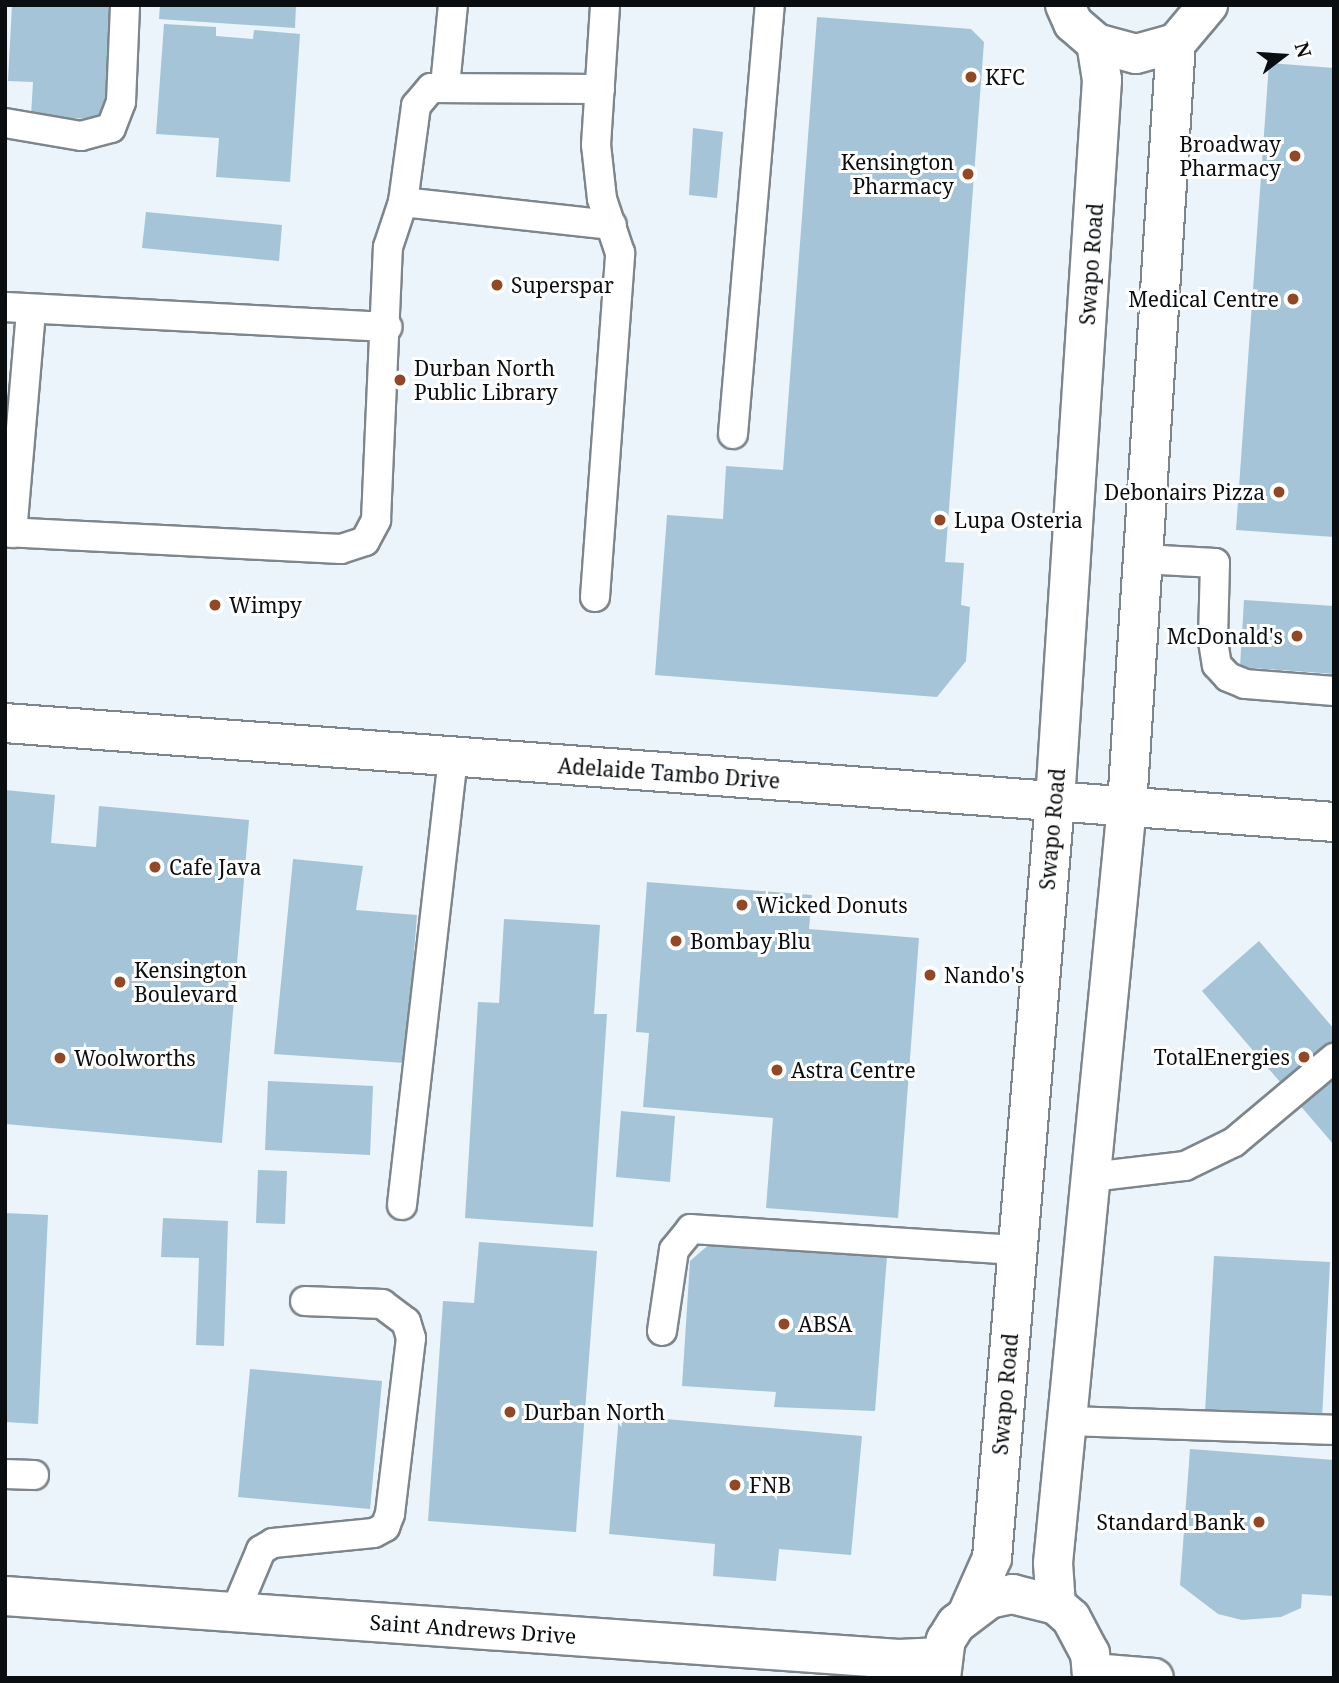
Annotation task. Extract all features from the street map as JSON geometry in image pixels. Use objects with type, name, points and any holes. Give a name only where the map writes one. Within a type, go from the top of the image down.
[{"type":"street","points":[[1065,5],[1073,23],[1096,43],[1136,54],[1176,43],[1208,5]]},
{"type":"street","name":"Swapo Road","points":[[941,1667],[946,1640],[969,1610],[992,1558],[1055,801],[1102,80],[1096,43]]},
{"type":"street","points":[[1056,1605],[1053,1563],[1127,806],[1176,43]]},
{"type":"street","name":"Adelaide Tambo Drive","points":[[5,723],[1334,822]]},
{"type":"street","points":[[969,1610],[1012,1594],[1056,1605],[1083,1634],[1092,1675],[1154,1678]]},
{"type":"street","name":"Saint Andrews Drive","points":[[5,1596],[885,1658],[941,1667]]},
{"type":"lane","points":[[5,123],[81,136],[111,128],[121,103],[125,5]]},
{"type":"lane","points":[[445,86],[453,5]]},
{"type":"lane","points":[[595,597],[620,253],[598,177],[605,5]]},
{"type":"lane","points":[[733,434],[770,5]]},
{"type":"lane","points":[[387,327],[18,309],[8,532],[341,549],[365,541],[376,520],[387,327],[388,247],[403,202],[416,106],[431,88],[445,86],[600,89]]},
{"type":"lane","points":[[403,202],[612,225]]},
{"type":"lane","points":[[1142,559],[1215,563],[1213,641],[1217,665],[1228,677],[1245,684],[1334,691]]},
{"type":"lane","points":[[402,1205],[453,757]]},
{"type":"lane","points":[[1091,1177],[1185,1166],[1264,1121],[1334,1058]]},
{"type":"lane","points":[[662,1331],[674,1250],[691,1229],[1017,1250]]},
{"type":"lane","points":[[235,1612],[261,1550],[273,1543],[374,1533],[390,1514],[411,1338],[406,1322],[382,1304],[305,1301]]},
{"type":"lane","points":[[1068,1421],[1334,1430]]},
{"type":"lane","points":[[5,1474],[34,1475]]},
{"type":"building","points":[[12,5],[118,5],[112,120],[31,116],[33,82],[8,81]]},
{"type":"building","points":[[160,5],[296,5],[295,28],[159,19]]},
{"type":"building","points":[[817,17],[971,29],[984,42],[945,562],[964,563],[961,605],[970,607],[966,661],[937,697],[655,675],[667,515],[723,519],[726,466],[783,470]]},
{"type":"building","points":[[164,24],[216,27],[216,36],[253,39],[254,30],[300,34],[290,182],[216,177],[219,138],[156,134]]},
{"type":"building","name":"Medical Centre","points":[[1269,63],[1334,68],[1334,537],[1236,530]]},
{"type":"building","points":[[693,128],[723,132],[717,198],[689,195]]},
{"type":"building","points":[[146,212],[282,225],[279,261],[142,248]]},
{"type":"building","points":[[1244,600],[1334,606],[1334,674],[1240,667]]},
{"type":"building","name":"Kensington Boulevard","points":[[5,790],[55,795],[51,843],[96,847],[99,806],[249,820],[222,1143],[5,1124]]},
{"type":"building","points":[[293,859],[363,866],[356,910],[417,915],[405,1063],[274,1054]]},
{"type":"building","name":"Astra Centre","points":[[647,882],[812,895],[809,929],[919,938],[898,1218],[766,1208],[773,1118],[643,1107],[649,1033],[636,1032]]},
{"type":"building","points":[[504,919],[600,925],[594,1014],[607,1014],[593,1227],[465,1218],[478,1002],[499,1003]]},
{"type":"building","points":[[1259,941],[1334,1029],[1334,1145],[1202,991]]},
{"type":"building","points":[[268,1081],[373,1086],[370,1155],[265,1150]]},
{"type":"building","points":[[621,1111],[675,1116],[670,1182],[616,1177]]},
{"type":"building","points":[[258,1170],[287,1171],[285,1224],[256,1223]]},
{"type":"building","points":[[5,1213],[48,1215],[38,1424],[5,1422]]},
{"type":"building","points":[[163,1218],[228,1221],[224,1346],[196,1345],[199,1258],[161,1257]]},
{"type":"building","name":"Durban North","points":[[479,1242],[597,1251],[576,1532],[428,1521],[443,1301],[474,1303]]},
{"type":"building","name":"ABSA","points":[[712,1242],[887,1256],[875,1411],[774,1407],[776,1392],[682,1386],[690,1261]]},
{"type":"building","points":[[1214,1256],[1330,1262],[1322,1419],[1205,1412]]},
{"type":"building","points":[[250,1369],[382,1381],[370,1509],[238,1497]]},
{"type":"building","name":"FNB","points":[[619,1415],[862,1436],[851,1555],[779,1549],[776,1581],[713,1576],[715,1544],[609,1534]]},
{"type":"building","name":"Standard Bank","points":[[1190,1449],[1334,1460],[1334,1596],[1302,1594],[1301,1608],[1281,1617],[1242,1620],[1218,1614],[1180,1585]]},
{"type":"place","name":"KFC","points":[[971,77]]},
{"type":"place","name":"Broadway Pharmacy","points":[[1295,156]]},
{"type":"place","name":"Kensington Pharmacy","points":[[968,174]]},
{"type":"place","name":"Superspar","points":[[497,285]]},
{"type":"place","name":"Medical Centre","points":[[1293,299]]},
{"type":"place","name":"Durban North Public Library","points":[[400,380]]},
{"type":"place","name":"Debonairs Pizza","points":[[1279,492]]},
{"type":"place","name":"Lupa Osteria","points":[[940,520]]},
{"type":"place","name":"Wimpy","points":[[215,605]]},
{"type":"place","name":"McDonald's","points":[[1297,636]]},
{"type":"place","name":"Cafe Java","points":[[155,867]]},
{"type":"place","name":"Wicked Donuts","points":[[742,905]]},
{"type":"place","name":"Bombay Blu","points":[[676,941]]},
{"type":"place","name":"Nando's","points":[[930,975]]},
{"type":"place","name":"Kensington Boulevard","points":[[120,982]]},
{"type":"place","name":"TotalEnergies","points":[[1304,1057]]},
{"type":"place","name":"Woolworths","points":[[60,1058]]},
{"type":"place","name":"Astra Centre","points":[[777,1070]]},
{"type":"place","name":"ABSA","points":[[784,1324]]},
{"type":"place","name":"Durban North","points":[[510,1412]]},
{"type":"place","name":"FNB","points":[[735,1485]]},
{"type":"place","name":"Standard Bank","points":[[1259,1522]]}]
